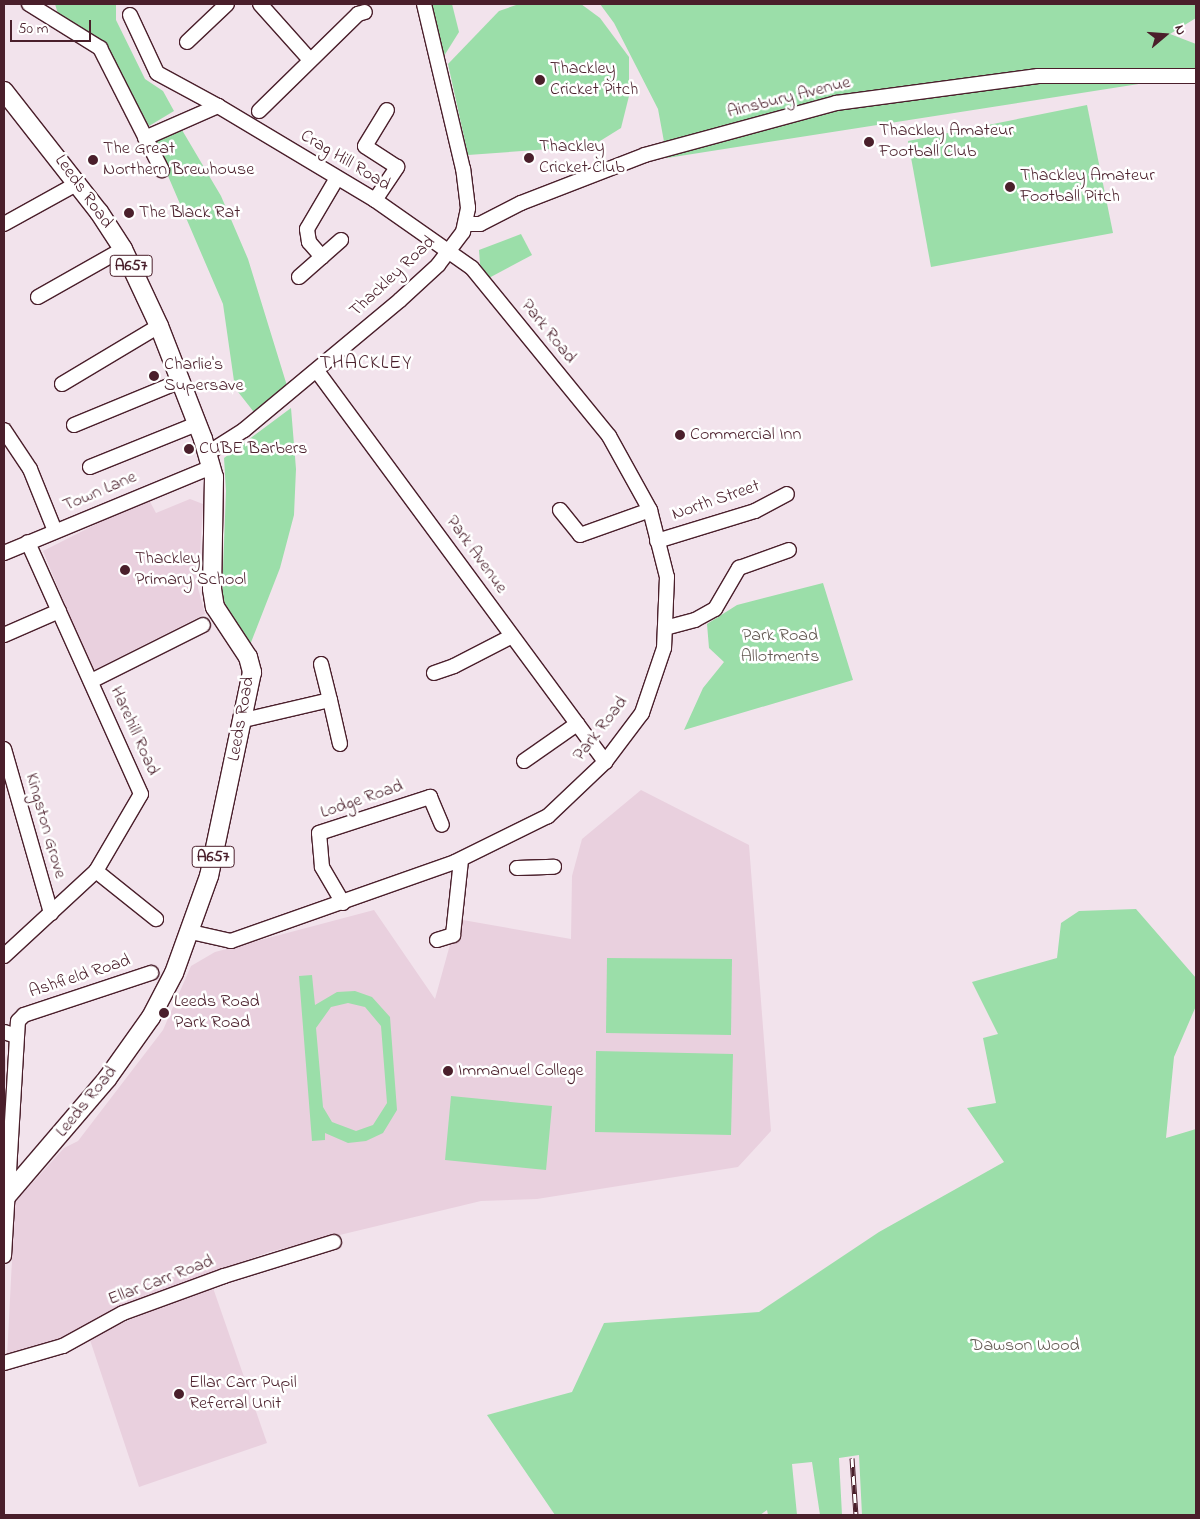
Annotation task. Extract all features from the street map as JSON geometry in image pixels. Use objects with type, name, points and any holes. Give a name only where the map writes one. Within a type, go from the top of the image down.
[{"type":"main road","name":"Leeds Road","points":[[4,91],[78,182],[123,250],[159,326],[210,460],[215,490],[212,589],[215,607],[248,657],[252,672],[244,720],[209,876],[190,932],[152,1017],[70,1125],[5,1197]]},
{"type":"street","points":[[28,4],[100,48],[110,62],[149,136],[162,170]]},
{"type":"street","points":[[187,42],[227,4]]},
{"type":"street","points":[[260,4],[310,60]]},
{"type":"street","name":"Thackley Road","points":[[210,460],[400,300],[451,251],[466,224],[468,200],[463,168],[424,4]]},
{"type":"street","points":[[259,111],[358,14],[365,12]]},
{"type":"street","name":"Crag Hill Road","points":[[130,15],[156,73],[218,106],[375,200],[451,251]]},
{"type":"street","name":"Ainsbury Avenue","points":[[466,224],[480,224],[520,203],[645,155],[836,102],[1038,76],[1196,76]]},
{"type":"street","points":[[149,136],[218,106]]},
{"type":"street","points":[[375,200],[397,167],[365,146],[387,110]]},
{"type":"street","points":[[322,257],[309,242],[307,229],[338,178]]},
{"type":"street","points":[[4,224],[78,182]]},
{"type":"street","points":[[299,277],[341,240]]},
{"type":"street","points":[[38,297],[123,250]]},
{"type":"street","name":"Park Road","points":[[190,932],[231,941],[461,860],[548,816],[605,762],[642,713],[664,648],[665,628],[667,577],[650,510],[608,436],[472,268],[451,251]]},
{"type":"street","points":[[62,384],[159,326]]},
{"type":"street","name":"Park Avenue","points":[[317,370],[605,762]]},
{"type":"street","points":[[74,425],[181,381]]},
{"type":"street","points":[[90,467],[197,424]]},
{"type":"street","points":[[4,430],[30,469],[55,531]]},
{"type":"street","name":"Town Lane","points":[[4,553],[210,460]]},
{"type":"street","name":"North Street","points":[[658,541],[755,511],[787,494]]},
{"type":"street","points":[[560,510],[580,535],[650,510]]},
{"type":"street","name":"Harehill Road","points":[[4,956],[96,871],[141,794],[28,542]]},
{"type":"street","points":[[665,628],[695,620],[715,609],[739,568],[789,550]]},
{"type":"street","points":[[4,635],[59,610]]},
{"type":"street","points":[[91,680],[203,626]]},
{"type":"street","points":[[434,672],[454,666],[512,636]]},
{"type":"street","points":[[321,664],[340,744]]},
{"type":"street","points":[[244,720],[330,700]]},
{"type":"street","points":[[524,761],[577,724]]},
{"type":"street","name":"Kingston Grove","points":[[4,749],[51,913]]},
{"type":"street","name":"Lodge Road","points":[[343,903],[322,867],[319,833],[430,797],[442,825]]},
{"type":"street","points":[[437,940],[453,935],[461,860]]},
{"type":"street","points":[[517,868],[554,867]]},
{"type":"street","points":[[96,871],[156,919]]},
{"type":"street","name":"Ashfield Road","points":[[4,1256],[10,1034],[24,1015],[151,973]]},
{"type":"street","name":"Ellar Carr Road","points":[[4,1363],[63,1346],[123,1313],[334,1242]]},
{"type":"shaded area","name":"Thackley Primary School","points":[[148,498],[156,513],[190,499],[203,504],[198,588],[205,614],[92,671],[43,551]]},
{"type":"shaded area","name":"Immanuel College","points":[[641,790],[749,845],[771,1131],[738,1167],[537,1199],[481,1201],[269,1252],[182,1284],[62,1342],[7,1357],[15,1202],[64,1148],[78,1141],[163,1030],[191,966],[215,952],[374,910],[435,999],[457,919],[571,939],[572,876],[582,839]]},
{"type":"shaded area","points":[[4,1051],[6,1060],[4,1133]]},
{"type":"shaded area","name":"Ellar Carr Pupil Referral Unit","points":[[212,1285],[267,1443],[139,1487],[89,1337]]},
{"type":"green space","points":[[55,4],[116,4],[116,20],[145,79],[163,91],[174,111],[149,126],[105,46],[58,14]]},
{"type":"green space","points":[[431,4],[452,4],[459,32],[444,56]]},
{"type":"green space","name":"Thackley Cricket Pitch","points":[[519,4],[581,4],[600,18],[629,57],[629,96],[621,128],[592,146],[468,155],[448,64],[499,11]]},
{"type":"green space","points":[[600,4],[1196,4],[1196,18],[1170,34],[1196,44],[1196,75],[667,158],[658,109],[614,23]]},
{"type":"green space","name":"Thackley Amateur Football Pitch","points":[[1087,105],[1113,233],[931,267],[908,141]]},
{"type":"green space","points":[[182,130],[221,196],[248,259],[288,389],[257,416],[235,388],[223,304],[153,141]]},
{"type":"green space","points":[[521,234],[532,255],[487,279],[480,264],[479,250]]},
{"type":"green space","points":[[291,408],[296,469],[294,515],[280,568],[250,645],[232,620],[222,596],[226,491],[224,458]]},
{"type":"green space","name":"Park Road Allotments","points":[[823,583],[853,680],[684,730],[703,688],[724,662],[709,648],[707,624],[737,605]]},
{"type":"green space","name":"Dawson Wood","points":[[1136,909],[1196,978],[1196,1006],[1174,1057],[1166,1138],[1196,1129],[1196,1515],[862,1515],[859,1455],[839,1458],[842,1515],[820,1515],[812,1462],[792,1464],[797,1515],[768,1515],[767,1510],[760,1515],[555,1515],[487,1415],[572,1392],[604,1323],[759,1312],[879,1232],[1004,1162],[967,1108],[996,1103],[983,1038],[998,1034],[972,982],[1057,958],[1061,923],[1079,911]]},
{"type":"green space","points":[[607,958],[732,959],[731,1035],[606,1033]]},
{"type":"green space","points":[[312,975],[315,1005],[337,992],[355,991],[372,997],[390,1017],[397,1110],[383,1133],[366,1141],[348,1143],[325,1133],[325,1140],[312,1141],[299,976]],"holes":[[[348,1003],[365,1007],[381,1026],[387,1103],[373,1125],[356,1131],[332,1122],[323,1107],[316,1028],[331,1007]]]},
{"type":"green space","points":[[596,1051],[733,1054],[731,1135],[595,1132]]},
{"type":"green space","points":[[451,1096],[552,1106],[546,1170],[445,1160]]},
{"type":"railway","points":[[852,1458],[856,1515]]},
{"type":"place","name":"Thackley Cricket Pitch","points":[[540,80]]},
{"type":"place","name":"Thackley Amateur Football Club","points":[[869,142]]},
{"type":"place","name":"Thackley Cricket Club","points":[[529,158]]},
{"type":"place","name":"The Great Northern Brewhouse","points":[[93,160]]},
{"type":"place","name":"Thackley Amateur Football Pitch","points":[[1010,187]]},
{"type":"place","name":"The Black Rat","points":[[129,213]]},
{"type":"place","name":"Charlie's Supersave","points":[[154,376]]},
{"type":"place","name":"Commercial Inn","points":[[680,435]]},
{"type":"place","name":"CUBE Barbers","points":[[189,449]]},
{"type":"place","name":"Thackley Primary School","points":[[125,570]]},
{"type":"place","name":"Leeds Road Park Road","points":[[164,1013]]},
{"type":"place","name":"Immanuel College","points":[[448,1071]]},
{"type":"place","name":"Ellar Carr Pupil Referral Unit","points":[[179,1394]]},
{"type":"district","name":"THACKLEY","points":[[366,363]]}]
